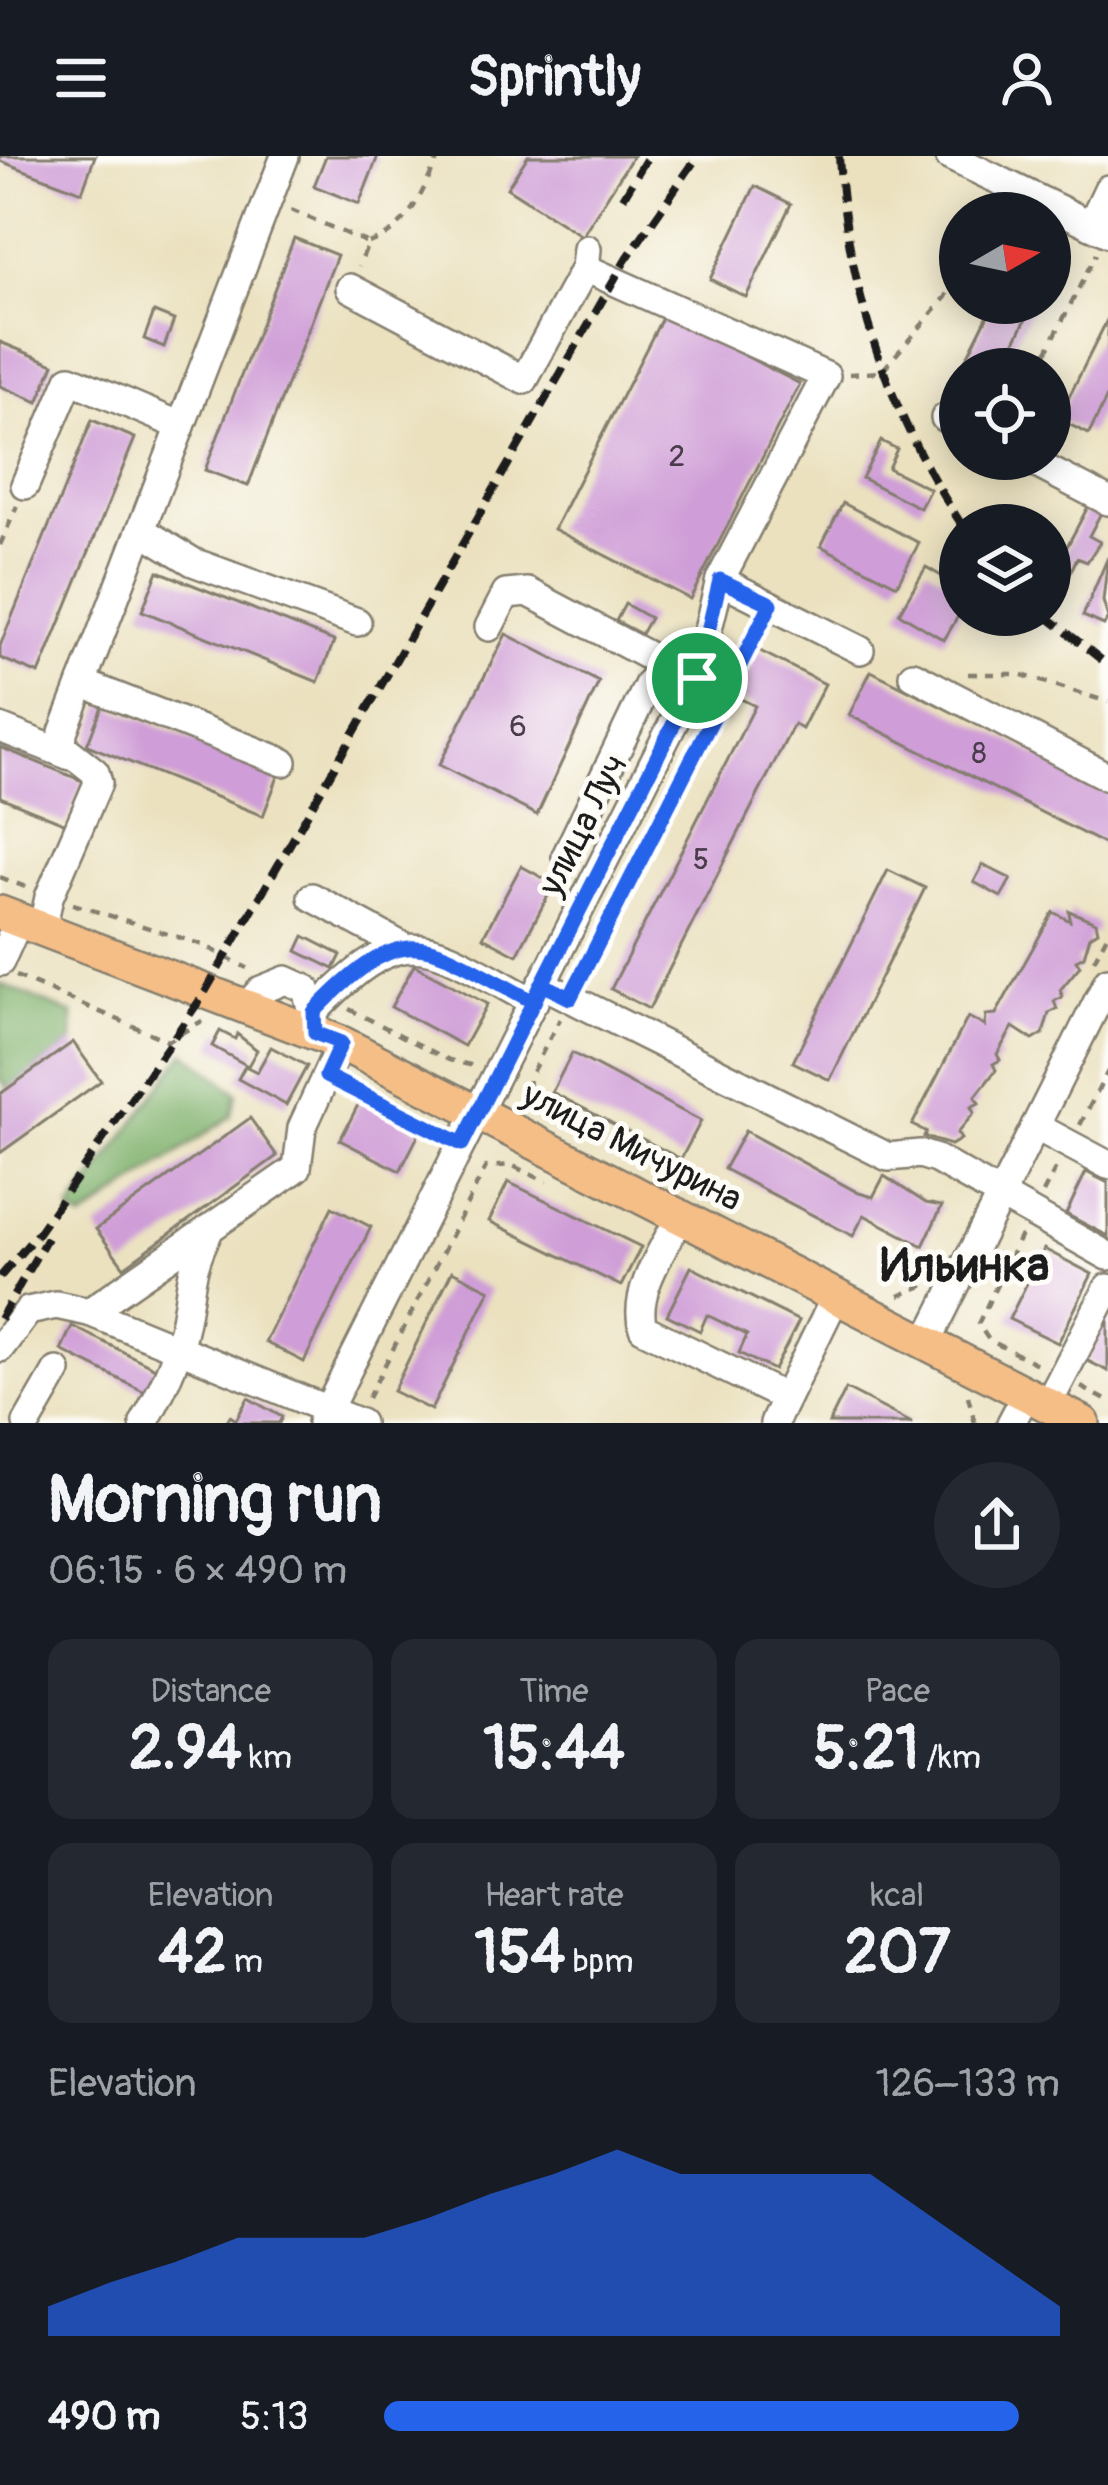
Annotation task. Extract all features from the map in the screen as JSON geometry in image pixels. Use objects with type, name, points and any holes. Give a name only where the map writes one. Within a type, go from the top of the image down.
[{"type":"main road","name":"улица Мичурина","points":[[28,915],[229,1011],[324,1022],[478,1113],[1084,1423]]},
{"type":"street","points":[[70,756],[62,746],[63,732],[285,156]]},
{"type":"street","points":[[952,157],[1102,230],[1108,189]]},
{"type":"street","points":[[350,288],[524,380],[586,259],[826,376]]},
{"type":"street","name":"улица Луч","points":[[325,1416],[697,678],[720,580],[826,376]]},
{"type":"street","points":[[26,485],[70,379],[182,426]]},
{"type":"street","points":[[1068,480],[1108,501]]},
{"type":"street","points":[[141,530],[193,562],[357,622]]},
{"type":"street","points":[[720,580],[860,650]]},
{"type":"street","points":[[489,627],[506,594],[528,592],[654,659],[658,674],[566,856]]},
{"type":"street","points":[[658,674],[697,678]]},
{"type":"street","points":[[913,674],[1108,777]]},
{"type":"street","points":[[82,683],[284,762]]},
{"type":"street","points":[[0,728],[86,763],[98,783],[0,965]]},
{"type":"street","points":[[312,897],[402,946]]},
{"type":"street","points":[[324,1022],[379,955],[402,946],[424,946],[538,993],[570,998],[888,1157],[920,1154],[936,1159],[998,1199],[1108,1256]]},
{"type":"street","points":[[89,1312],[298,1168],[302,1128],[326,1076],[324,1022],[306,989],[286,980],[229,1011]]},
{"type":"street","points":[[928,1340],[1108,981]]},
{"type":"street","points":[[1035,1126],[1108,1165]]},
{"type":"street","points":[[681,1215],[643,1294],[638,1311],[643,1328],[780,1411],[837,1294]]},
{"type":"street","points":[[144,1423],[166,1385],[178,1348],[189,1272],[210,1229]]},
{"type":"street","points":[[1036,1399],[1108,1288]]},
{"type":"street","points":[[0,1348],[28,1311],[56,1305],[89,1312],[178,1348],[325,1416],[358,1422]]},
{"type":"street","points":[[27,1423],[57,1371]]},
{"type":"path","points":[[268,201],[368,243],[392,235],[419,200],[440,156]]},
{"type":"path","points":[[1048,348],[1102,230]]},
{"type":"path","points":[[350,288],[368,243]]},
{"type":"path","points":[[826,376],[881,372],[939,305]]},
{"type":"path","points":[[0,545],[26,485]]},
{"type":"path","points":[[533,1116],[525,1096],[530,1078],[771,604]]},
{"type":"path","points":[[913,674],[1019,674],[1108,702]]},
{"type":"path","points":[[0,877],[28,915],[203,945],[276,982]]},
{"type":"path","points":[[0,965],[168,1041],[229,1011]]},
{"type":"path","points":[[324,1022],[468,1066],[488,1057]]},
{"type":"path","points":[[1108,1071],[978,1324],[1036,1399],[1108,1401]]},
{"type":"path","points":[[326,1076],[462,1144]]},
{"type":"path","points":[[358,1422],[486,1167],[511,1165],[550,1184]]},
{"type":"green space","points":[[0,984],[73,1014],[73,1042],[8,1089],[0,1078]]},
{"type":"green space","points":[[185,1052],[237,1093],[231,1116],[82,1220],[70,1211]]},
{"type":"building","points":[[0,156],[95,156],[82,192],[0,161]]},
{"type":"building","points":[[326,156],[378,156],[359,204],[314,186]]},
{"type":"building","points":[[528,156],[633,156],[582,236],[507,188]]},
{"type":"building","points":[[755,186],[791,204],[746,297],[710,279]]},
{"type":"building","points":[[294,238],[337,255],[248,486],[205,470]]},
{"type":"building","points":[[154,312],[174,320],[164,347],[144,339]]},
{"type":"building","points":[[664,314],[800,384],[690,599],[554,529]]},
{"type":"building","points":[[1108,318],[1108,395],[1089,434],[1071,425],[1071,393]]},
{"type":"building","points":[[984,324],[1024,324],[1012,348],[972,348]]},
{"type":"building","points":[[0,342],[54,364],[38,402],[0,386]]},
{"type":"building","points":[[92,420],[135,438],[39,674],[0,658],[0,646]]},
{"type":"building","points":[[881,441],[897,449],[888,468],[930,489],[920,508],[862,478]]},
{"type":"building","points":[[843,503],[919,543],[897,585],[821,546]]},
{"type":"building","points":[[1090,503],[1103,509],[1089,536],[1100,542],[1087,562],[1077,558],[1071,571],[1071,539]]},
{"type":"building","points":[[1108,557],[1103,601],[1108,618],[1104,625],[1083,616]]},
{"type":"building","points":[[926,567],[939,575],[939,636],[946,636],[944,640],[899,613]]},
{"type":"building","points":[[158,571],[334,641],[318,682],[142,611]]},
{"type":"building","points":[[625,604],[650,618],[641,634],[616,621]]},
{"type":"building","points":[[506,634],[599,682],[537,815],[439,765]]},
{"type":"building","points":[[756,649],[825,684],[802,729],[794,724],[649,1009],[611,989],[755,706],[737,697]]},
{"type":"building","points":[[871,671],[1108,791],[1108,846],[849,715]]},
{"type":"building","points":[[103,704],[279,774],[263,816],[87,745]]},
{"type":"building","points":[[0,747],[83,781],[66,824],[0,797]]},
{"type":"building","points":[[983,865],[1011,879],[1001,897],[974,882]]},
{"type":"building","points":[[521,866],[554,884],[517,955],[483,937]]},
{"type":"building","points":[[888,870],[925,888],[830,1080],[793,1062]]},
{"type":"building","points":[[1069,911],[1096,922],[1098,931],[1090,936],[1084,956],[1076,960],[1080,966],[1060,990],[1063,997],[1054,1001],[1057,1009],[1049,1013],[1043,1034],[1033,1040],[1013,1027],[997,1054],[1000,1060],[993,1064],[996,1070],[975,1097],[979,1103],[971,1107],[974,1113],[957,1133],[961,1139],[951,1145],[924,1137],[926,1132],[912,1125],[968,1017],[985,1026],[986,1015],[996,1014],[1053,912],[1070,921]]},
{"type":"building","points":[[304,936],[341,955],[334,969],[297,951]]},
{"type":"building","points":[[414,965],[487,1004],[464,1046],[391,1007]]},
{"type":"building","points":[[220,1031],[235,1039],[237,1034],[257,1050],[248,1066],[212,1046]]},
{"type":"building","points":[[73,1042],[101,1081],[0,1153],[0,1094]]},
{"type":"building","points":[[271,1047],[307,1066],[286,1105],[238,1079],[245,1066],[257,1072]]},
{"type":"building","points":[[572,1053],[701,1121],[681,1159],[552,1092]]},
{"type":"building","points":[[361,1099],[421,1130],[400,1171],[340,1140]]},
{"type":"building","points":[[250,1118],[277,1156],[124,1267],[96,1229]]},
{"type":"building","points":[[745,1131],[859,1193],[873,1197],[884,1176],[926,1203],[942,1206],[923,1246],[864,1215],[853,1236],[724,1169]]},
{"type":"building","points":[[1086,1172],[1108,1183],[1108,1236],[1066,1214]]},
{"type":"building","points":[[508,1182],[641,1247],[621,1286],[489,1221]]},
{"type":"building","points":[[332,1207],[371,1227],[304,1362],[265,1342]]},
{"type":"building","points":[[1044,1249],[1092,1274],[1058,1343],[1009,1319]]},
{"type":"building","points":[[691,1267],[799,1321],[774,1370],[739,1353],[747,1335],[707,1315],[700,1331],[667,1315]]},
{"type":"building","points":[[452,1271],[490,1290],[431,1410],[393,1391]]},
{"type":"building","points":[[1105,1318],[1108,1320],[1108,1371],[1084,1359]]},
{"type":"building","points":[[72,1326],[163,1372],[151,1395],[61,1350]]},
{"type":"building","points":[[846,1389],[912,1423],[829,1423]]},
{"type":"building","points":[[248,1398],[282,1417],[279,1423],[226,1423],[230,1416],[236,1420]]},
{"type":"railway","points":[[623,198],[648,156]]},
{"type":"railway","points":[[0,1277],[38,1233],[204,994],[625,261],[698,156]]},
{"type":"railway","points":[[839,156],[851,254],[876,349],[913,440],[949,504]]},
{"type":"railway","points":[[1071,636],[1108,665]]},
{"type":"railway","points":[[0,1319],[47,1238]]},
{"type":"district","name":"Ильинка","points":[[965,1266]]},
{"type":"route","points":[[697,678],[542,984],[534,1002],[462,1144],[326,1076],[341,1043],[315,1033],[314,1012],[379,955],[402,946],[424,946],[534,1002],[542,984],[570,998],[771,604],[720,580],[697,678]]}]
